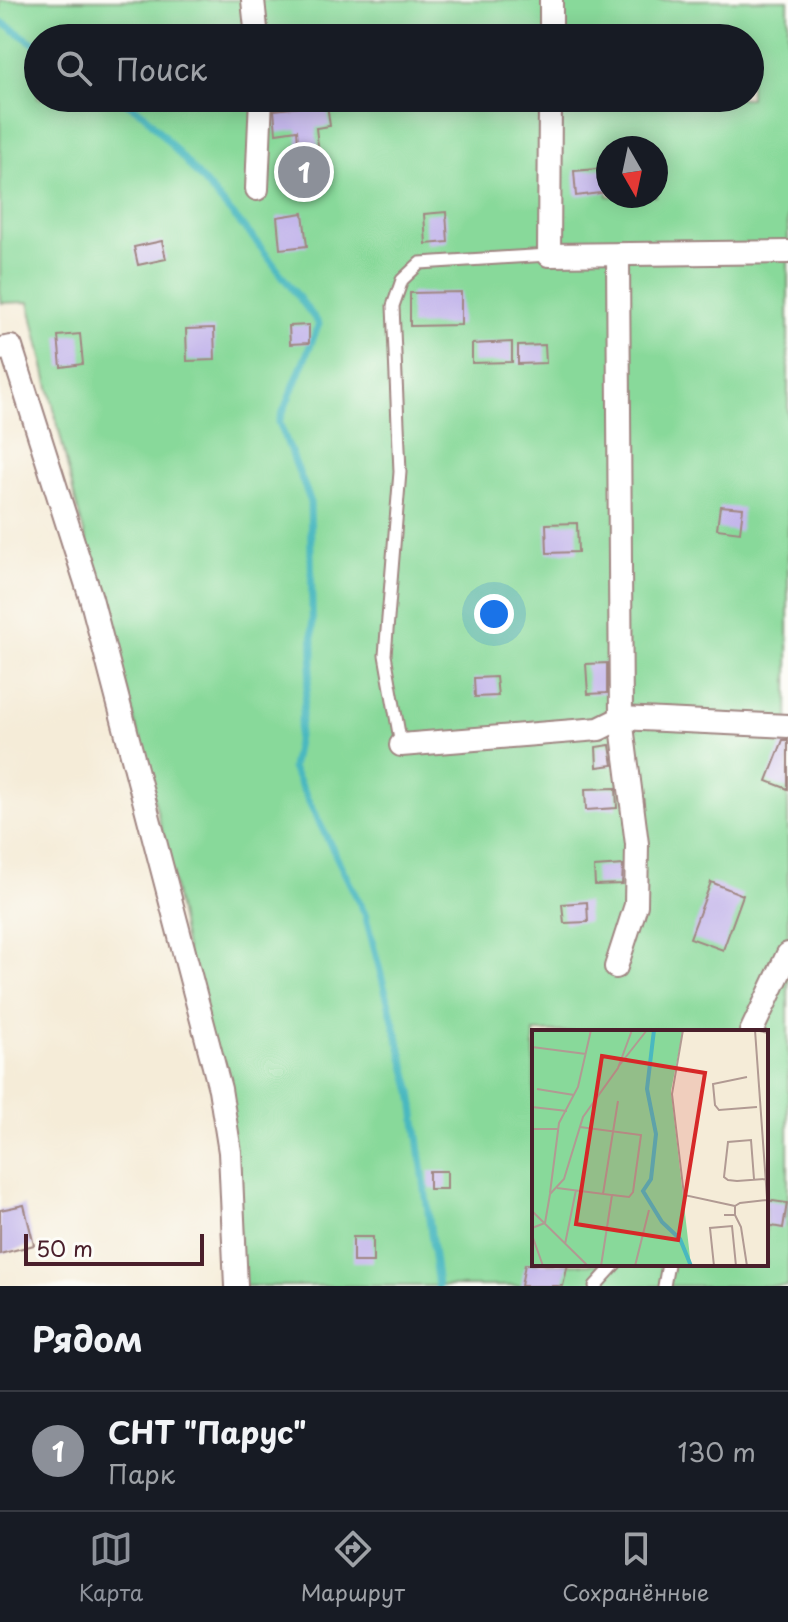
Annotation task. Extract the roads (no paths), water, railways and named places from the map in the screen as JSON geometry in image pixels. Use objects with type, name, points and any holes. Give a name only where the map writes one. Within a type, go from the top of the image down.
[{"type":"street","points":[[253,0],[256,24]]},
{"type":"street","points":[[551,0],[551,24]]},
{"type":"street","points":[[257,189],[260,112]]},
{"type":"street","points":[[550,112],[549,255],[788,252]]},
{"type":"street","points":[[616,967],[636,905],[637,844],[621,718],[618,256]]},
{"type":"street","points":[[0,349],[11,347],[91,598],[220,1089],[230,1152],[236,1286]]},
{"type":"street","points":[[401,745],[599,729],[621,718],[788,726]]},
{"type":"street","points":[[752,1030],[788,954]]},
{"type":"lane","points":[[401,745],[385,655],[400,472],[393,306],[402,280],[420,263],[549,255]]},
{"type":"lane","points":[[595,1286],[613,1266]]},
{"type":"lane","points":[[664,1286],[668,1266]]},
{"type":"waterway","points":[[0,21],[24,37]]},
{"type":"waterway","points":[[141,112],[255,240],[319,324],[279,422],[310,500],[313,657],[292,768],[365,914],[412,1092],[438,1286]]},
{"type":"place","name":"СНТ \"Парус\"","points":[[304,172]]}]
